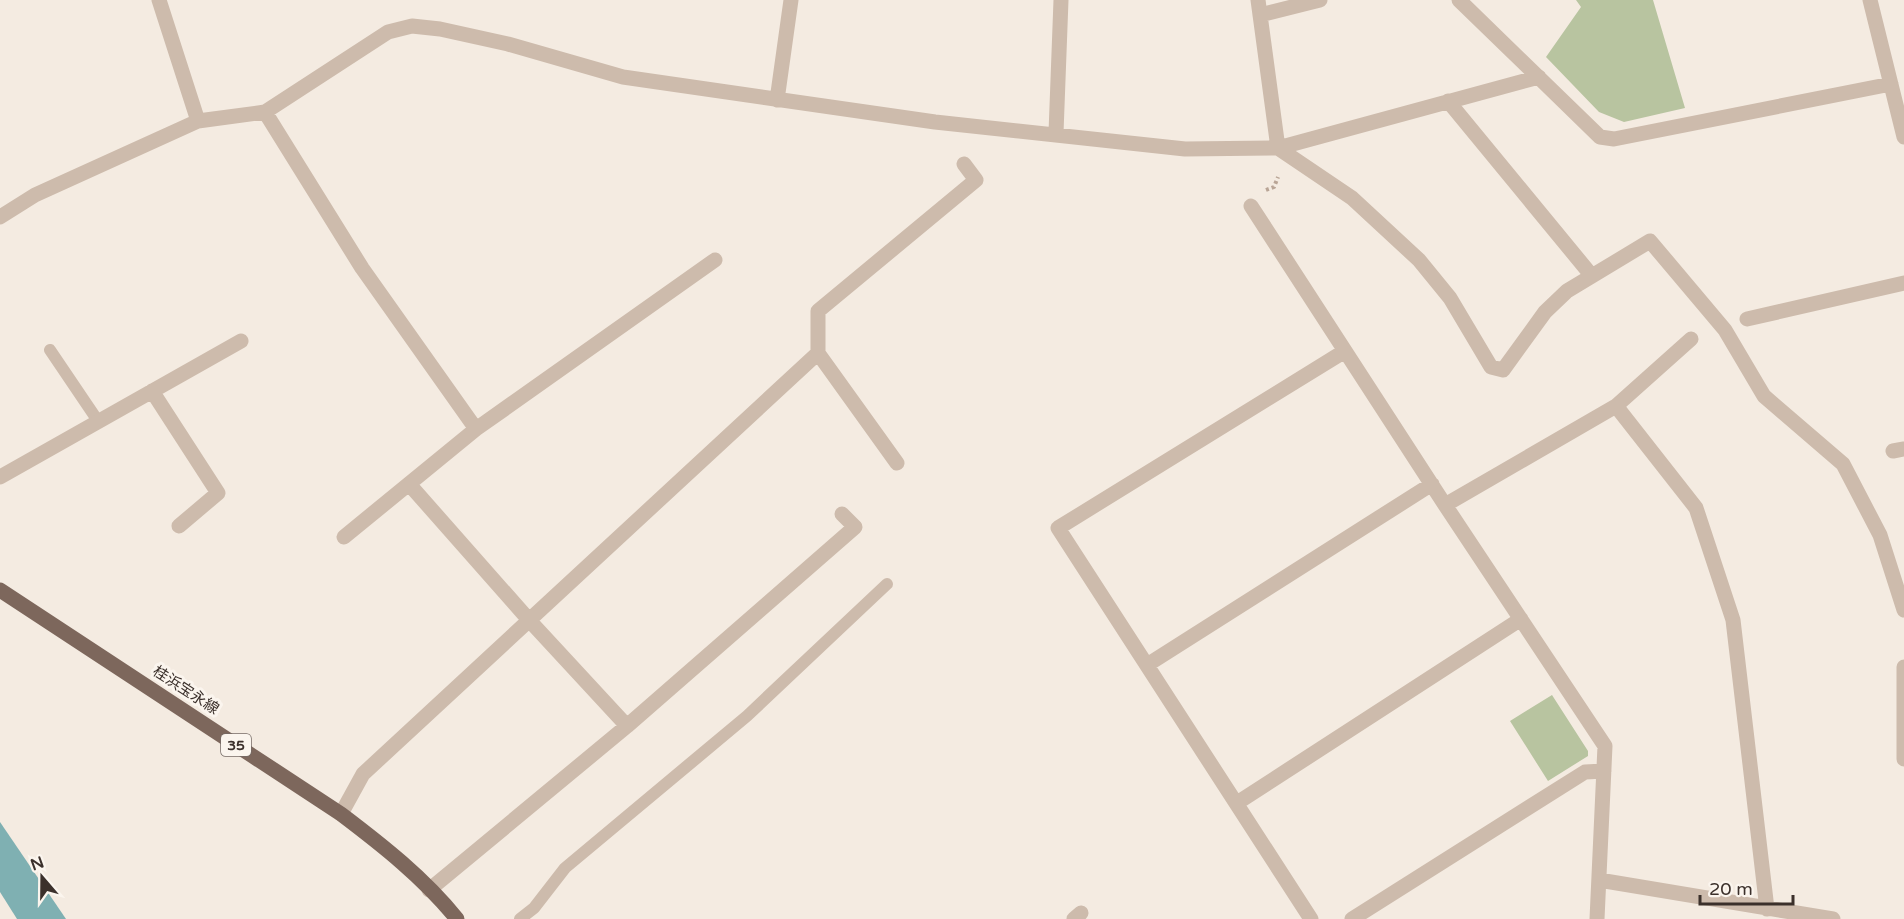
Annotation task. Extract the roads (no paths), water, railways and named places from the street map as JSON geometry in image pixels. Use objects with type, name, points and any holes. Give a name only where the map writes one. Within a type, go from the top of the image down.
[{"type":"main road","name":"桂浜宝永線","points":[[0,590],[341,813],[387,849],[457,919]]},
{"type":"street","points":[[159,0],[198,121]]},
{"type":"street","points":[[777,100],[791,0]]},
{"type":"street","points":[[1056,133],[1061,0]]},
{"type":"street","points":[[1320,0],[1259,7],[1278,148],[1352,198],[1419,260],[1450,298],[1491,367],[1503,370],[1545,312],[1567,291],[1650,241],[1725,330],[1764,396],[1843,464],[1880,535],[1904,610]]},
{"type":"street","points":[[1460,0],[1600,136],[1614,139],[1892,84]]},
{"type":"street","points":[[1870,0],[1904,137]]},
{"type":"street","points":[[0,217],[35,195],[198,121],[265,112],[388,32],[412,26],[440,29],[508,44],[623,77],[935,122],[1185,148],[1278,148],[1539,77]]},
{"type":"street","points":[[1448,101],[1592,276]]},
{"type":"street","points":[[265,112],[362,268],[476,429]]},
{"type":"street","points":[[897,463],[818,353],[818,311],[976,180],[963,165]]},
{"type":"street","points":[[1251,206],[1605,746],[1597,919]]},
{"type":"street","points":[[344,537],[476,429],[716,260]]},
{"type":"street","points":[[1747,319],[1904,283]]},
{"type":"street","points":[[1446,505],[1616,406],[1691,339]]},
{"type":"street","points":[[0,477],[241,341]]},
{"type":"street","points":[[1311,919],[1058,528],[1345,351]]},
{"type":"street","points":[[341,813],[363,774],[818,353]]},
{"type":"street","points":[[152,390],[218,493],[179,526]]},
{"type":"street","points":[[1616,406],[1696,508],[1733,620],[1767,909]]},
{"type":"street","points":[[409,484],[529,620],[627,726]]},
{"type":"street","points":[[1147,665],[1432,484]]},
{"type":"street","points":[[429,890],[627,726],[855,528],[842,514]]},
{"type":"street","points":[[1237,803],[1521,620]]},
{"type":"street","points":[[1904,667],[1904,759]]},
{"type":"street","points":[[1352,919],[1585,772],[1604,771]]},
{"type":"street","points":[[1599,880],[1833,919]]},
{"type":"lane","points":[[50,350],[98,421]]},
{"type":"lane","points":[[520,919],[534,908],[565,868],[747,716],[887,584]]},
{"type":"water","points":[[0,822],[66,919],[17,919],[0,892]]}]
